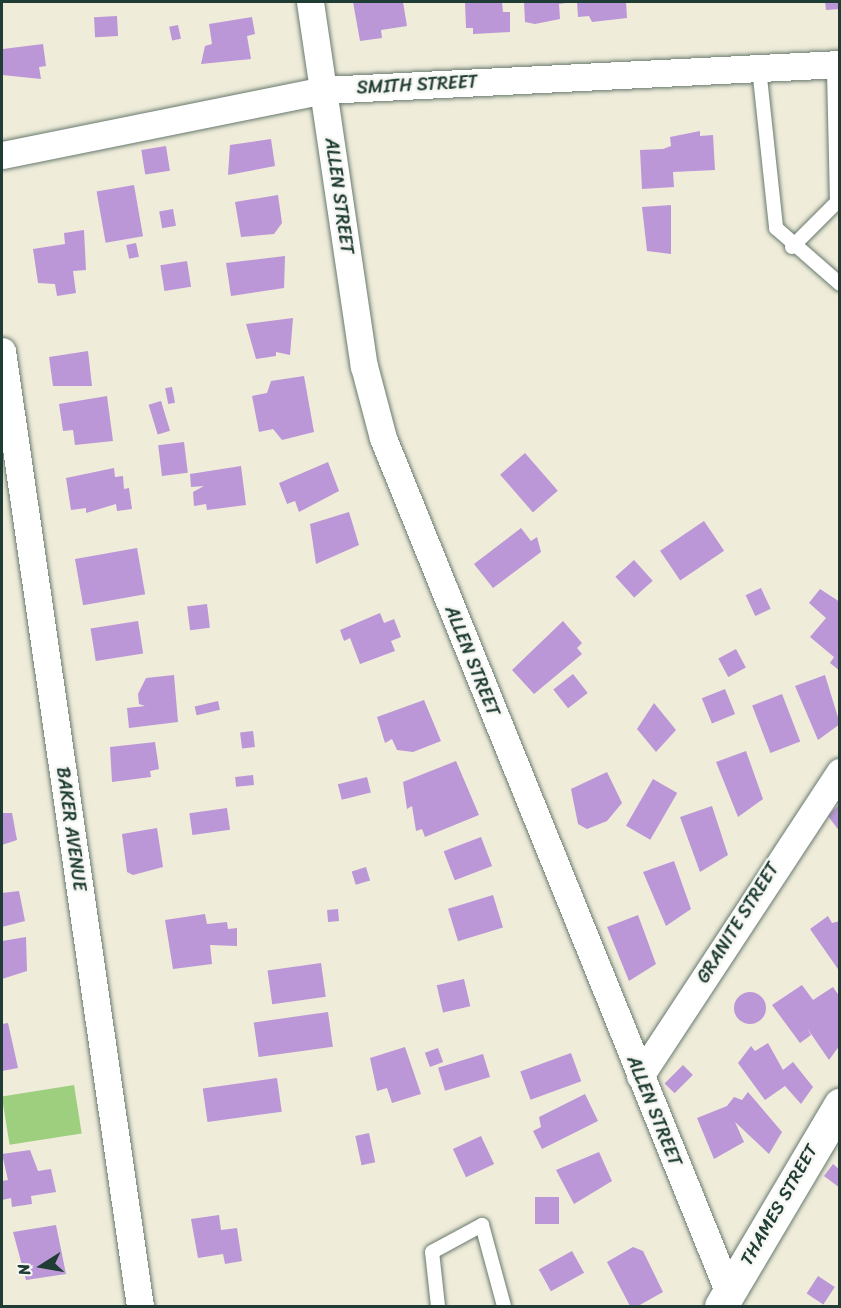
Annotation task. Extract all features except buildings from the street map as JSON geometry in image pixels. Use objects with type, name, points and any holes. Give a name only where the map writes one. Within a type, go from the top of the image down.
[{"type":"street","name":"ALLEN STREET","points":[[310,2],[364,366],[382,438],[640,1076],[725,1300]]},
{"type":"street","name":"SMITH STREET","points":[[2,155],[323,90],[837,64]]},
{"type":"street","name":"BAKER AVENUE","points":[[2,351],[140,1306]]},
{"type":"street","name":"GRANITE STREET","points":[[640,1076],[840,772]]},
{"type":"street","name":"THAMES STREET","points":[[725,1300],[840,1105]]},
{"type":"lane","points":[[792,247],[837,202],[837,64]]},
{"type":"lane","points":[[759,68],[776,228],[792,247],[840,284]]},
{"type":"lane","points":[[438,1306],[432,1252],[482,1225],[504,1306]]},
{"type":"green space","points":[[74,1085],[82,1133],[10,1145],[2,1096]]}]
